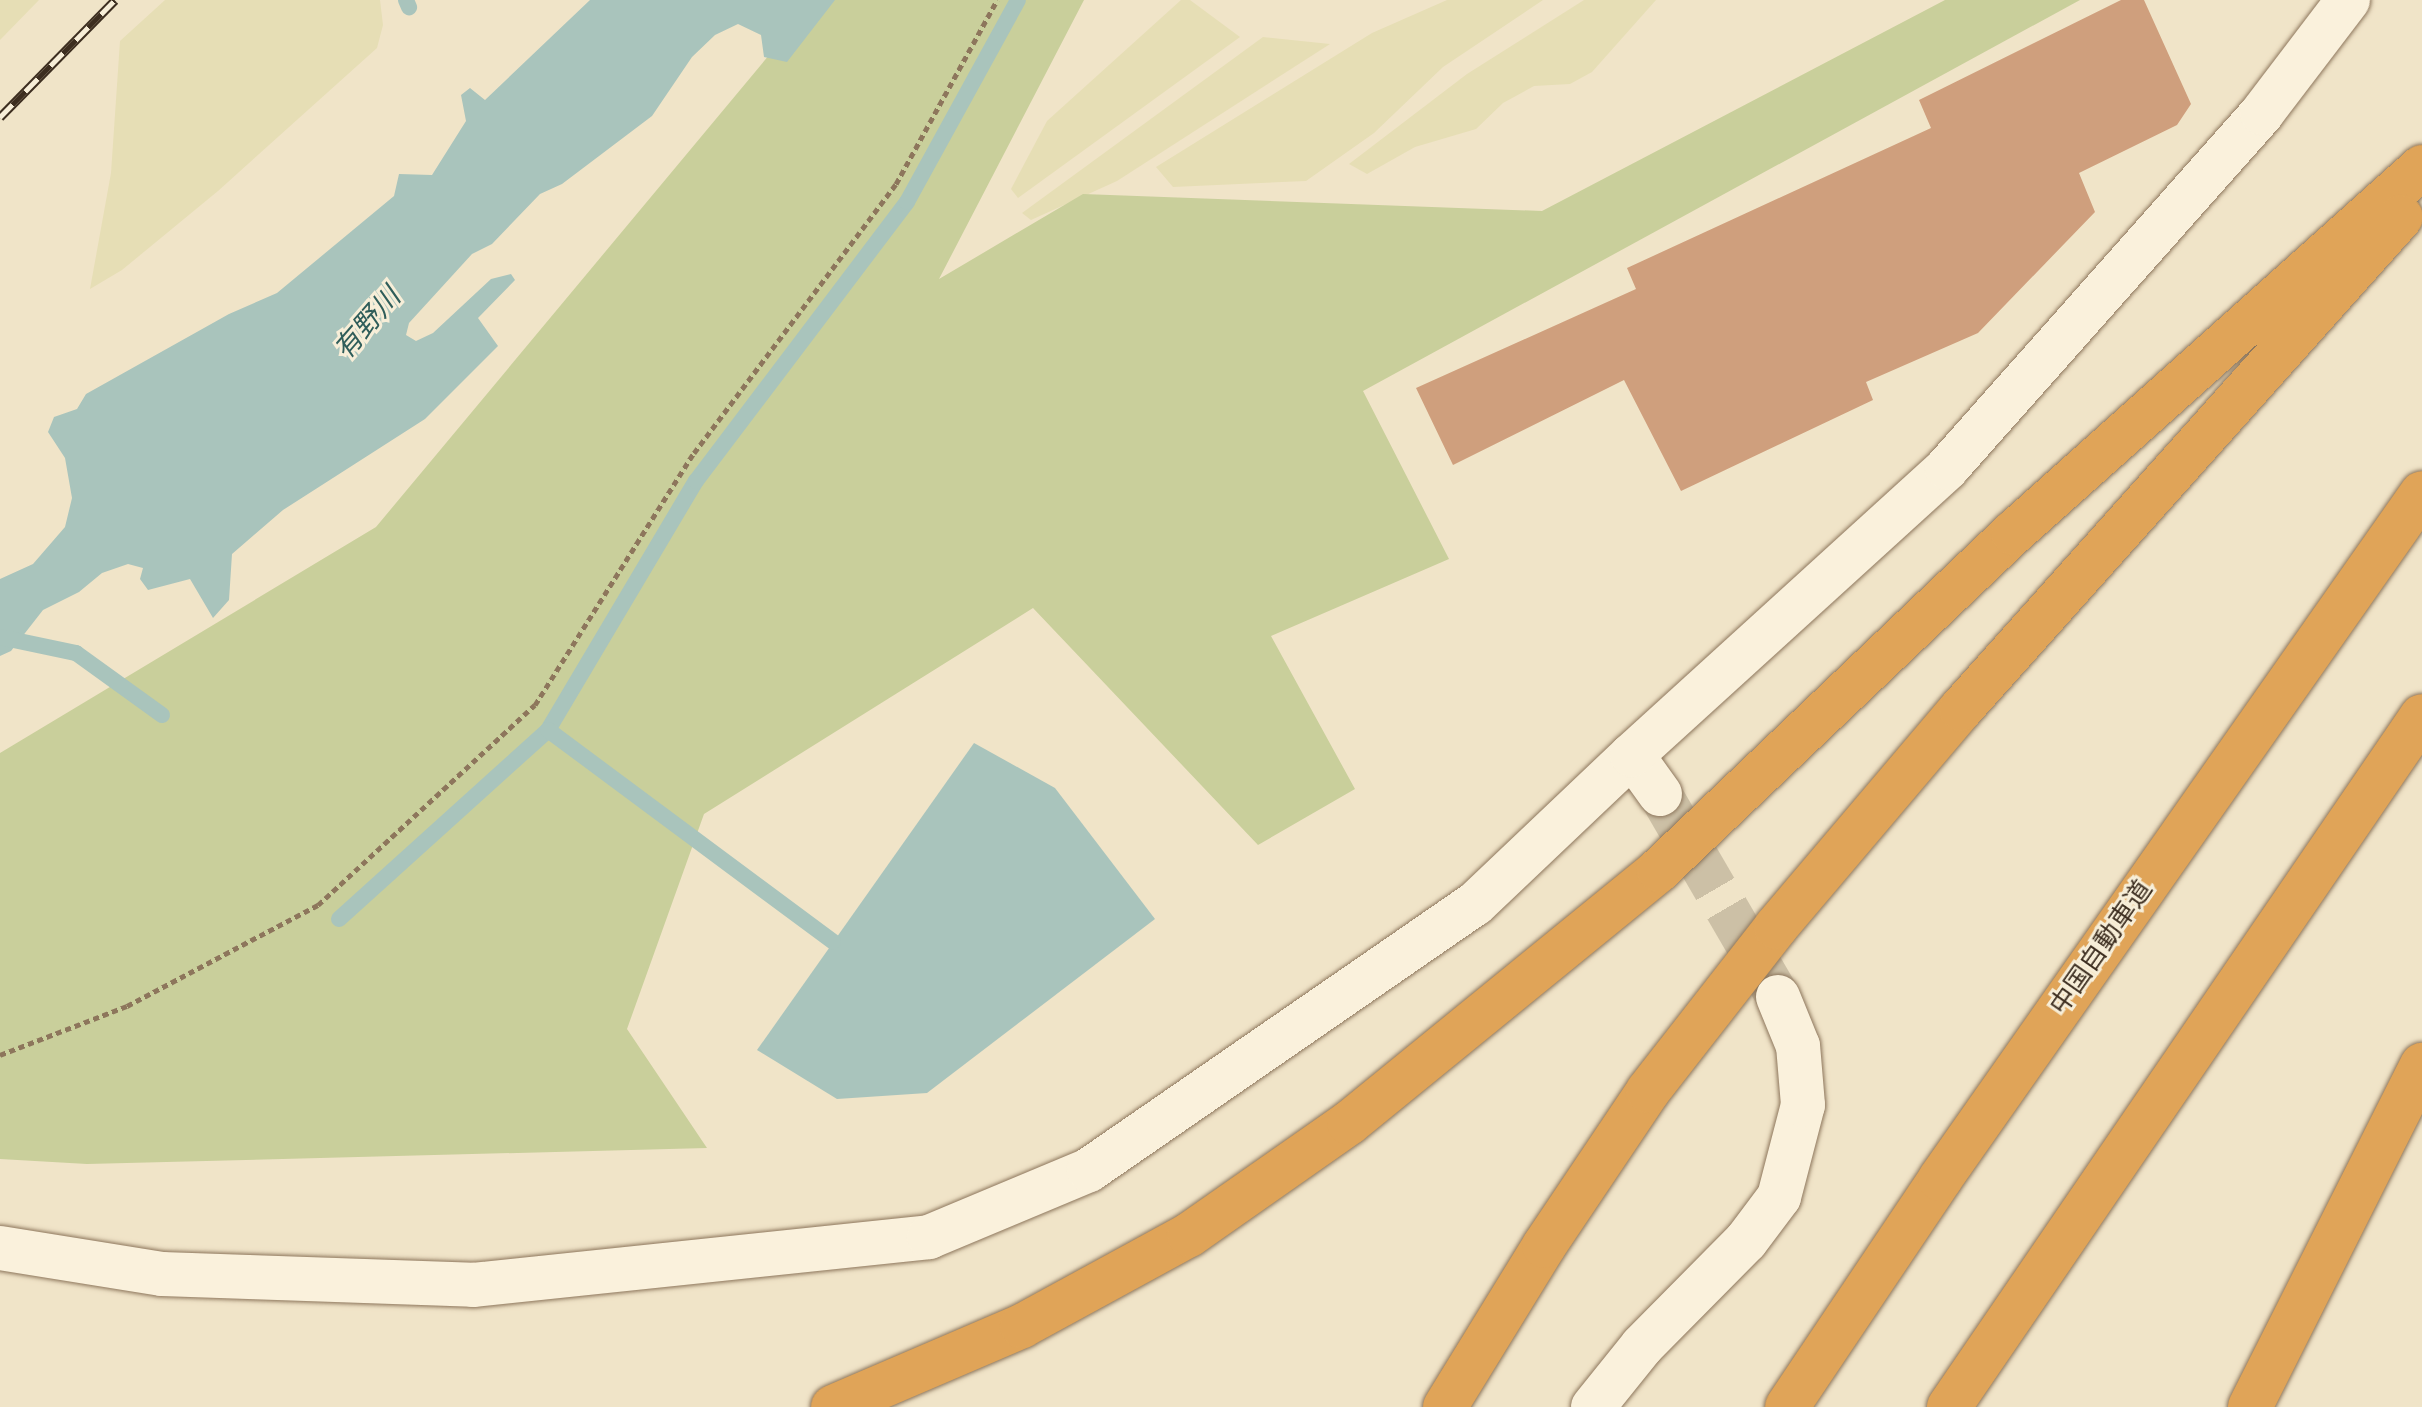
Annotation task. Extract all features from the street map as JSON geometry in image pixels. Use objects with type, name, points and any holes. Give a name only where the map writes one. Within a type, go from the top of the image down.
[{"type":"highway","points":[[833,1407],[1022,1326],[1189,1235],[1349,1123],[1659,870],[2013,533],[2422,167]]},
{"type":"highway","points":[[1445,1407],[1544,1246],[1648,1091],[1776,927],[1961,709],[2422,193]]},
{"type":"highway","name":"中国自動車道","points":[[1787,1407],[1940,1179],[2422,493]]},
{"type":"highway","points":[[1949,1407],[2422,716]]},
{"type":"highway","points":[[2250,1407],[2422,1065]]},
{"type":"street","points":[[0,1248],[162,1274],[473,1285],[929,1237],[1089,1170],[1475,904],[1632,755],[1947,468],[2262,113],[2348,0]]},
{"type":"street","points":[[1632,755],[1660,794]]},
{"type":"street","points":[[1593,1407],[1642,1346],[1746,1241],[1779,1197],[1803,1105],[1798,1046],[1778,997]]},
{"type":"path","points":[[0,1055],[127,1006],[318,905],[535,705],[694,453],[896,184],[997,0]]},
{"type":"shaded area","points":[[0,0],[39,0],[0,40]]},
{"type":"shaded area","points":[[165,0],[380,0],[383,25],[377,48],[218,191],[122,270],[90,289],[111,173],[120,41]]},
{"type":"shaded area","points":[[1181,0],[1190,0],[1240,37],[1018,198],[1011,189],[1047,121]]},
{"type":"shaded area","points":[[1447,0],[1543,0],[1443,67],[1374,133],[1306,181],[1173,187],[1156,167],[1372,33]]},
{"type":"shaded area","points":[[1584,0],[1656,0],[1592,72],[1570,84],[1534,86],[1503,103],[1476,129],[1415,147],[1367,174],[1349,164],[1467,74]]},
{"type":"shaded area","points":[[1263,37],[1330,44],[1117,181],[1031,220],[1022,213]]},
{"type":"green space","points":[[815,0],[1084,0],[939,279],[1083,194],[1542,211],[1945,0],[2080,0],[1363,391],[1449,559],[1271,636],[1355,789],[1258,845],[1033,608],[704,814],[627,1029],[707,1148],[87,1164],[0,1159],[0,753],[376,527]]},
{"type":"water","name":"有野川","points":[[590,0],[835,0],[787,62],[764,57],[761,35],[738,24],[715,35],[692,57],[652,116],[562,184],[540,194],[492,244],[472,254],[409,323],[406,335],[416,341],[433,333],[491,279],[511,274],[515,280],[478,318],[498,346],[425,419],[283,510],[232,554],[229,600],[213,618],[190,579],[148,590],[140,579],[143,568],[128,564],[102,573],[79,592],[43,610],[11,651],[0,656],[0,579],[33,564],[65,527],[72,498],[65,458],[48,432],[54,417],[77,409],[86,394],[229,314],[277,293],[394,196],[399,174],[432,175],[466,121],[461,95],[470,88],[485,100]]},
{"type":"water","points":[[974,743],[1055,788],[1155,919],[927,1093],[837,1099],[757,1050]]},
{"type":"building","points":[[2121,0],[2144,0],[2191,104],[2177,125],[2079,173],[2095,212],[1978,333],[1866,382],[1873,400],[1681,491],[1624,380],[1453,465],[1416,388],[1636,289],[1627,268],[1931,128],[1919,100]]},
{"type":"waterway","points":[[406,0],[409,7]]},
{"type":"waterway","points":[[548,730],[696,481],[907,202],[1018,0]]},
{"type":"waterway","points":[[0,637],[76,653],[162,715]]},
{"type":"waterway","points":[[339,919],[548,730],[833,942]]},
{"type":"tunnel","points":[[1660,794],[1778,997]]},
{"type":"railway","points":[[0,117],[115,0]]}]
